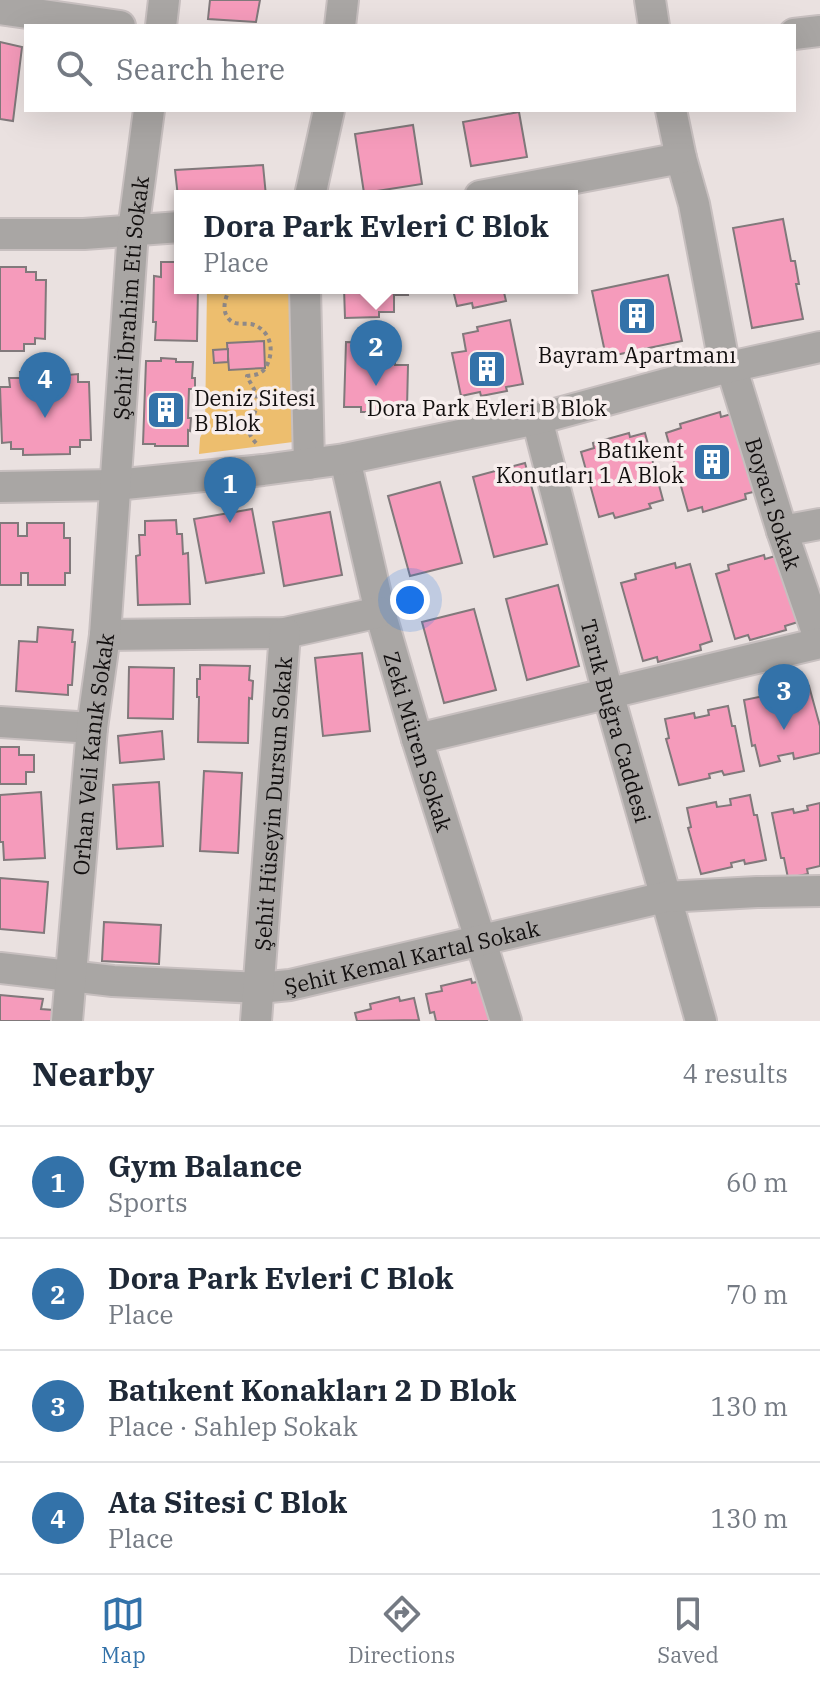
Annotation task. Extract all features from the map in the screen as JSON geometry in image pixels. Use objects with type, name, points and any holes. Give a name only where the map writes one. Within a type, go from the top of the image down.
[{"type":"street","points":[[161,24],[164,0]]},
{"type":"street","points":[[340,24],[343,0]]},
{"type":"street","points":[[650,0],[654,24]]},
{"type":"street","points":[[0,9],[106,24]]},
{"type":"street","points":[[796,34],[820,31]]},
{"type":"street","name":"Şehit İbrahim Eti Sokak","points":[[115,485],[133,231],[149,112]]},
{"type":"street","points":[[311,190],[329,112]]},
{"type":"street","name":"Boyacı Sokak","points":[[671,112],[728,367],[820,642]]},
{"type":"street","points":[[512,190],[681,158]]},
{"type":"street","points":[[0,234],[84,234],[174,228]]},
{"type":"street","points":[[305,294],[309,464]]},
{"type":"street","points":[[0,487],[115,485],[345,459],[537,419],[728,367],[820,347]]},
{"type":"street","name":"Tarık Buğra Caddesi","points":[[537,419],[608,693],[701,1021]]},
{"type":"street","name":"Zeki Müren Sokak","points":[[345,459],[380,612],[506,1021]]},
{"type":"street","name":"Orhan Veli Kanık Sokak","points":[[67,1021],[92,728],[105,635],[115,485]]},
{"type":"street","points":[[782,531],[820,524]]},
{"type":"street","points":[[105,635],[285,633],[380,612]]},
{"type":"street","name":"Şehit Hüseyin Dursun Sokak","points":[[256,1021],[285,633]]},
{"type":"street","points":[[417,739],[820,642]]},
{"type":"street","points":[[0,722],[92,728]]},
{"type":"street","name":"Şehit Kemal Kartal Sokak","points":[[0,968],[113,981],[259,988],[290,985],[665,897],[820,891]]},
{"type":"path","points":[[228,294],[225,305],[228,319],[262,329],[271,346],[267,367],[262,373],[247,376],[258,397],[248,433],[260,446]]},
{"type":"shaded area","points":[[207,294],[296,294],[296,435],[293,442],[199,454],[200,438],[205,427]]},
{"type":"building","points":[[210,0],[260,0],[256,22],[208,19]]},
{"type":"building","points":[[0,42],[22,47],[13,121],[0,119]]},
{"type":"building","points":[[519,112],[527,157],[471,166],[463,122]]},
{"type":"building","points":[[413,125],[422,184],[364,190],[355,134]]},
{"type":"building","points":[[263,165],[265,190],[177,190],[175,170]]},
{"type":"building","points":[[783,219],[791,261],[795,261],[803,319],[752,328],[733,228]]},
{"type":"building","points":[[161,262],[174,262],[174,294],[198,294],[197,341],[155,340],[154,276],[161,277]]},
{"type":"building","points":[[0,267],[26,267],[26,272],[36,272],[36,280],[46,280],[45,339],[35,338],[35,344],[24,344],[24,351],[0,351]]},
{"type":"building","name":"Bayram Apartmanı","points":[[668,275],[682,341],[606,357],[592,291]]},
{"type":"building","points":[[344,294],[408,294],[394,295],[394,312],[379,312],[379,317],[345,318]]},
{"type":"building","points":[[454,294],[504,294],[506,301],[473,308],[472,303],[457,306]]},
{"type":"building","name":"Dora Park Evleri B Blok","points":[[510,320],[523,384],[506,387],[507,391],[461,396],[452,353],[466,351],[463,334],[478,331],[477,327]]},
{"type":"building","points":[[264,341],[265,368],[229,370],[227,343]]},
{"type":"building","points":[[346,342],[380,343],[379,348],[395,348],[395,365],[408,365],[407,408],[361,412],[361,407],[344,407]]},
{"type":"building","points":[[228,349],[228,362],[214,363],[213,350]]},
{"type":"building","name":"Deniz Sitesi B Blok","points":[[161,358],[193,362],[195,389],[189,389],[188,418],[191,418],[188,446],[143,444],[146,361],[161,361]]},
{"type":"building","points":[[68,370],[68,375],[78,374],[78,382],[89,382],[91,440],[80,440],[80,447],[70,447],[70,454],[23,455],[23,449],[11,449],[11,442],[2,443],[0,387],[10,387],[9,378],[21,378],[20,372]]},
{"type":"building","name":"Batıkent Konutları 1 A Blok","points":[[720,412],[721,417],[735,413],[757,491],[745,494],[746,499],[703,512],[702,507],[688,511],[666,433],[681,428],[680,424]]},
{"type":"building","points":[[629,433],[630,437],[645,433],[663,500],[649,504],[651,508],[615,518],[613,513],[599,517],[581,452],[594,448],[593,443]]},
{"type":"building","points":[[525,463],[547,544],[494,557],[473,477]]},
{"type":"building","points":[[440,482],[462,563],[410,576],[388,496]]},
{"type":"building","points":[[252,509],[264,573],[206,583],[194,519]]},
{"type":"building","points":[[330,512],[342,575],[284,586],[273,522]]},
{"type":"building","points":[[176,520],[177,534],[182,534],[183,554],[188,553],[190,604],[138,605],[136,556],[140,555],[139,535],[145,535],[145,521]]},
{"type":"building","points":[[0,523],[18,523],[18,536],[27,536],[27,523],[64,523],[64,538],[70,538],[70,573],[65,573],[65,585],[28,585],[28,573],[21,573],[21,585],[0,585]]},
{"type":"building","points":[[764,555],[765,559],[779,555],[798,622],[785,626],[786,630],[750,640],[748,635],[735,639],[716,574],[729,570],[728,565]]},
{"type":"building","points":[[675,563],[676,568],[690,564],[712,641],[700,645],[701,650],[658,662],[657,657],[643,661],[621,583],[636,579],[635,574]]},
{"type":"building","points":[[558,585],[579,666],[527,680],[506,599]]},
{"type":"building","points":[[474,609],[496,690],[444,703],[422,622]]},
{"type":"building","points":[[38,627],[73,630],[72,685],[68,685],[68,695],[16,691],[19,641],[37,642]]},
{"type":"building","points":[[362,653],[370,731],[323,736],[315,658]]},
{"type":"building","points":[[200,665],[250,666],[249,680],[253,681],[252,699],[249,698],[248,743],[198,742],[197,679],[200,679]]},
{"type":"building","points":[[129,667],[174,668],[173,719],[128,718]]},
{"type":"building","points":[[809,686],[820,726],[820,753],[794,759],[793,753],[778,756],[780,761],[760,766],[755,745],[752,746],[744,700],[764,696],[766,701],[779,698],[778,693]]},
{"type":"building","points":[[728,706],[744,771],[724,775],[722,771],[709,774],[710,778],[679,785],[666,739],[669,738],[665,719],[694,713],[695,718],[709,715],[708,710]]},
{"type":"building","points":[[162,731],[164,759],[120,763],[118,736]]},
{"type":"building","points":[[0,747],[19,747],[19,755],[34,755],[34,772],[26,772],[26,784],[0,784]]},
{"type":"building","points":[[204,771],[242,773],[238,853],[200,851]]},
{"type":"building","points":[[159,782],[163,846],[117,849],[113,785]]},
{"type":"building","points":[[41,792],[45,858],[4,860],[3,842],[0,842],[0,795]]},
{"type":"building","points":[[750,795],[766,860],[745,864],[744,860],[731,863],[732,867],[701,874],[688,828],[691,827],[687,808],[716,802],[717,807],[731,805],[730,799]]},
{"type":"building","points":[[820,803],[820,866],[807,869],[808,874],[788,878],[772,813],[793,809],[794,813]]},
{"type":"building","points":[[0,878],[48,882],[44,933],[0,929]]},
{"type":"building","points":[[104,922],[161,925],[159,964],[102,961]]},
{"type":"building","points":[[471,979],[472,983],[485,980],[492,1021],[436,1021],[434,1012],[430,1013],[426,994],[442,991],[441,986]]},
{"type":"building","points":[[0,995],[43,999],[41,1009],[53,1010],[52,1021],[0,1021]]},
{"type":"building","points":[[399,997],[400,1001],[414,998],[419,1020],[357,1021],[355,1013],[371,1009],[370,1004]]},
{"type":"place","name":"Bayram Apartmanı","points":[[637,316]]},
{"type":"place","name":"Dora Park Evleri B Blok","points":[[487,369]]},
{"type":"place","name":"Dora Park Evleri C Blok","points":[[376,386]]},
{"type":"place","name":"Deniz Sitesi B Blok","points":[[166,410]]},
{"type":"place","name":"Ata Sitesi C Blok","points":[[45,418]]},
{"type":"place","name":"Batıkent Konutları 1 A Blok","points":[[712,462]]},
{"type":"place","name":"Gym Balance","points":[[230,523]]},
{"type":"place","name":"Batıkent Konakları 2 D Blok","points":[[784,730]]}]
